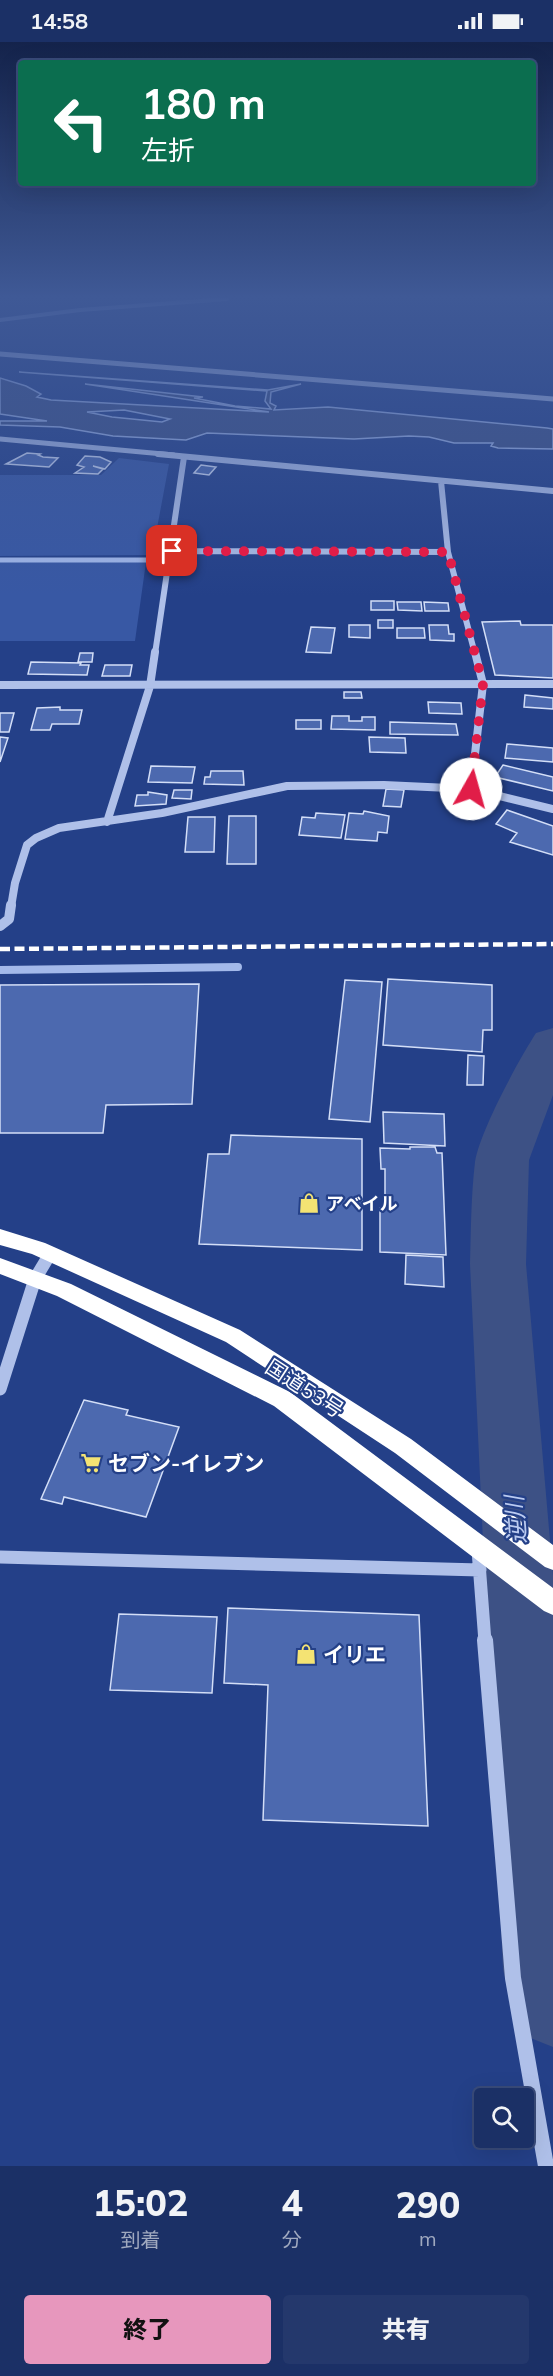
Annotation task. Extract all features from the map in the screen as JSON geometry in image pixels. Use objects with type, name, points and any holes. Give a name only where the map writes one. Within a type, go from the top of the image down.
[{"type":"highway","name":"国道53号","points":[[0,1237],[50,1254],[233,1336],[403,1446],[553,1559]]},
{"type":"highway","name":"国道53号","points":[[0,1266],[64,1290],[282,1399],[553,1603]]},
{"type":"street","points":[[0,439],[553,491]]},
{"type":"street","points":[[107,822],[150,686],[172,551],[184,458]]},
{"type":"street","points":[[441,481],[448,552],[483,684],[471,789]]},
{"type":"street","points":[[172,551],[448,552]]},
{"type":"street","points":[[0,685],[553,684]]},
{"type":"street","points":[[0,926],[9,919],[15,884],[27,845],[36,838],[59,828],[162,813],[287,786],[384,785],[471,789],[553,809]]},
{"type":"street","points":[[0,1389],[35,1279],[50,1254]]},
{"type":"street","points":[[477,1544],[513,1978],[546,2166]]},
{"type":"street","points":[[0,1557],[480,1570]]},
{"type":"shaded area","points":[[0,398],[42,398],[269,412],[178,398],[195,398],[235,406],[271,409],[265,401],[266,398],[270,398],[270,403],[276,406],[274,410],[328,407],[553,429],[553,449],[498,448],[491,446],[493,443],[454,443],[429,437],[409,436],[354,439],[207,433],[186,440],[113,436],[60,427],[0,425],[0,421],[47,421],[0,414]],"holes":[[[124,410],[170,419],[162,422],[112,417],[87,412]]]},
{"type":"shaded area","points":[[119,458],[169,464],[152,555],[0,556],[0,475],[101,475]]},
{"type":"shaded area","points":[[0,562],[146,562],[135,641],[0,641]]},
{"type":"building","points":[[27,453],[58,458],[49,467],[6,464]]},
{"type":"building","points":[[85,456],[100,457],[111,462],[105,469],[93,466],[103,469],[98,474],[75,473],[84,467],[77,465]]},
{"type":"building","points":[[201,465],[216,467],[209,475],[194,473]]},
{"type":"building","points":[[371,601],[394,601],[394,610],[371,610]]},
{"type":"building","points":[[397,602],[421,602],[422,611],[398,610]]},
{"type":"building","points":[[424,602],[448,603],[449,611],[425,611]]},
{"type":"building","points":[[378,620],[393,620],[393,628],[378,628]]},
{"type":"building","points":[[520,621],[521,625],[553,625],[553,678],[495,675],[482,622]]},
{"type":"building","points":[[349,625],[370,625],[370,638],[349,637]]},
{"type":"building","points":[[429,625],[448,625],[449,634],[454,634],[454,641],[430,640]]},
{"type":"building","points":[[311,627],[335,628],[331,653],[306,652]]},
{"type":"building","points":[[397,628],[424,628],[425,638],[397,638]]},
{"type":"building","points":[[80,653],[93,653],[92,662],[78,662]]},
{"type":"building","points":[[31,662],[89,665],[87,675],[28,674]]},
{"type":"building","points":[[105,665],[132,665],[130,676],[102,676]]},
{"type":"building","points":[[344,692],[361,692],[362,698],[344,698]]},
{"type":"building","points":[[525,695],[553,698],[553,709],[524,707]]},
{"type":"building","points":[[428,702],[461,703],[462,714],[429,713]]},
{"type":"building","points":[[60,707],[60,710],[82,710],[79,724],[52,724],[50,730],[31,730],[37,708]]},
{"type":"building","points":[[0,713],[14,713],[9,732],[0,732]]},
{"type":"building","points":[[332,716],[349,716],[349,721],[362,721],[362,717],[375,717],[375,730],[331,729]]},
{"type":"building","points":[[296,720],[321,720],[321,729],[296,729]]},
{"type":"building","points":[[390,722],[456,724],[458,735],[390,734]]},
{"type":"building","points":[[0,737],[8,738],[0,762]]},
{"type":"building","points":[[369,737],[405,738],[406,753],[370,752]]},
{"type":"building","points":[[507,744],[553,748],[553,762],[505,758]]},
{"type":"building","points":[[503,765],[553,777],[553,791],[495,777]]},
{"type":"building","points":[[151,766],[195,767],[192,783],[148,782]]},
{"type":"building","points":[[211,771],[243,771],[244,785],[204,784],[205,777],[210,777]]},
{"type":"building","points":[[386,789],[404,790],[401,807],[383,806]]},
{"type":"building","points":[[174,790],[192,790],[191,799],[172,798]]},
{"type":"building","points":[[148,792],[167,795],[166,804],[135,806],[137,795],[148,795]]},
{"type":"building","points":[[507,810],[553,826],[553,855],[510,842],[517,833],[496,824]]},
{"type":"building","points":[[364,811],[389,816],[387,833],[378,832],[377,841],[345,839],[349,813],[363,814]]},
{"type":"building","points":[[316,813],[345,815],[341,838],[299,835],[302,817],[315,818]]},
{"type":"building","points":[[229,816],[256,816],[256,864],[227,864]]},
{"type":"building","points":[[188,817],[215,817],[214,852],[185,852]]},
{"type":"building","points":[[388,979],[492,985],[492,1030],[483,1030],[482,1052],[383,1045]]},
{"type":"building","points":[[345,980],[382,982],[370,1122],[329,1119]]},
{"type":"building","points":[[199,984],[192,1104],[106,1105],[103,1133],[0,1133],[0,985]]},
{"type":"building","points":[[468,1055],[484,1056],[483,1085],[467,1085]]},
{"type":"building","points":[[383,1112],[444,1114],[445,1146],[384,1143]]},
{"type":"building","points":[[231,1135],[362,1139],[362,1250],[199,1244],[208,1154],[229,1154]]},
{"type":"building","points":[[410,1147],[435,1147],[437,1153],[442,1153],[446,1255],[380,1252],[380,1208],[385,1209],[385,1169],[381,1169],[380,1148],[410,1149]]},
{"type":"building","points":[[406,1255],[443,1257],[444,1287],[405,1284]]},
{"type":"building","points":[[84,1400],[128,1410],[126,1415],[179,1427],[146,1517],[64,1497],[62,1504],[41,1499]]},
{"type":"building","points":[[228,1608],[419,1615],[428,1826],[263,1820],[268,1685],[224,1683]]},
{"type":"building","points":[[119,1614],[217,1617],[212,1693],[110,1690]]},
{"type":"waterway","points":[[0,560],[150,560]]},
{"type":"waterway","points":[[0,970],[238,967]]},
{"type":"waterway","name":"逆川","points":[[553,1044],[520,1111],[502,1160],[498,1264],[545,1969],[553,2005]]},
{"type":"railway","points":[[0,949],[553,944]]},
{"type":"place","name":"アベイル","points":[[309,1203]]},
{"type":"place","name":"セブン-イレブン","points":[[91,1463]]},
{"type":"place","name":"イリエ","points":[[306,1654]]},
{"type":"route","points":[[172,551],[448,552],[483,684],[471,789]]}]
